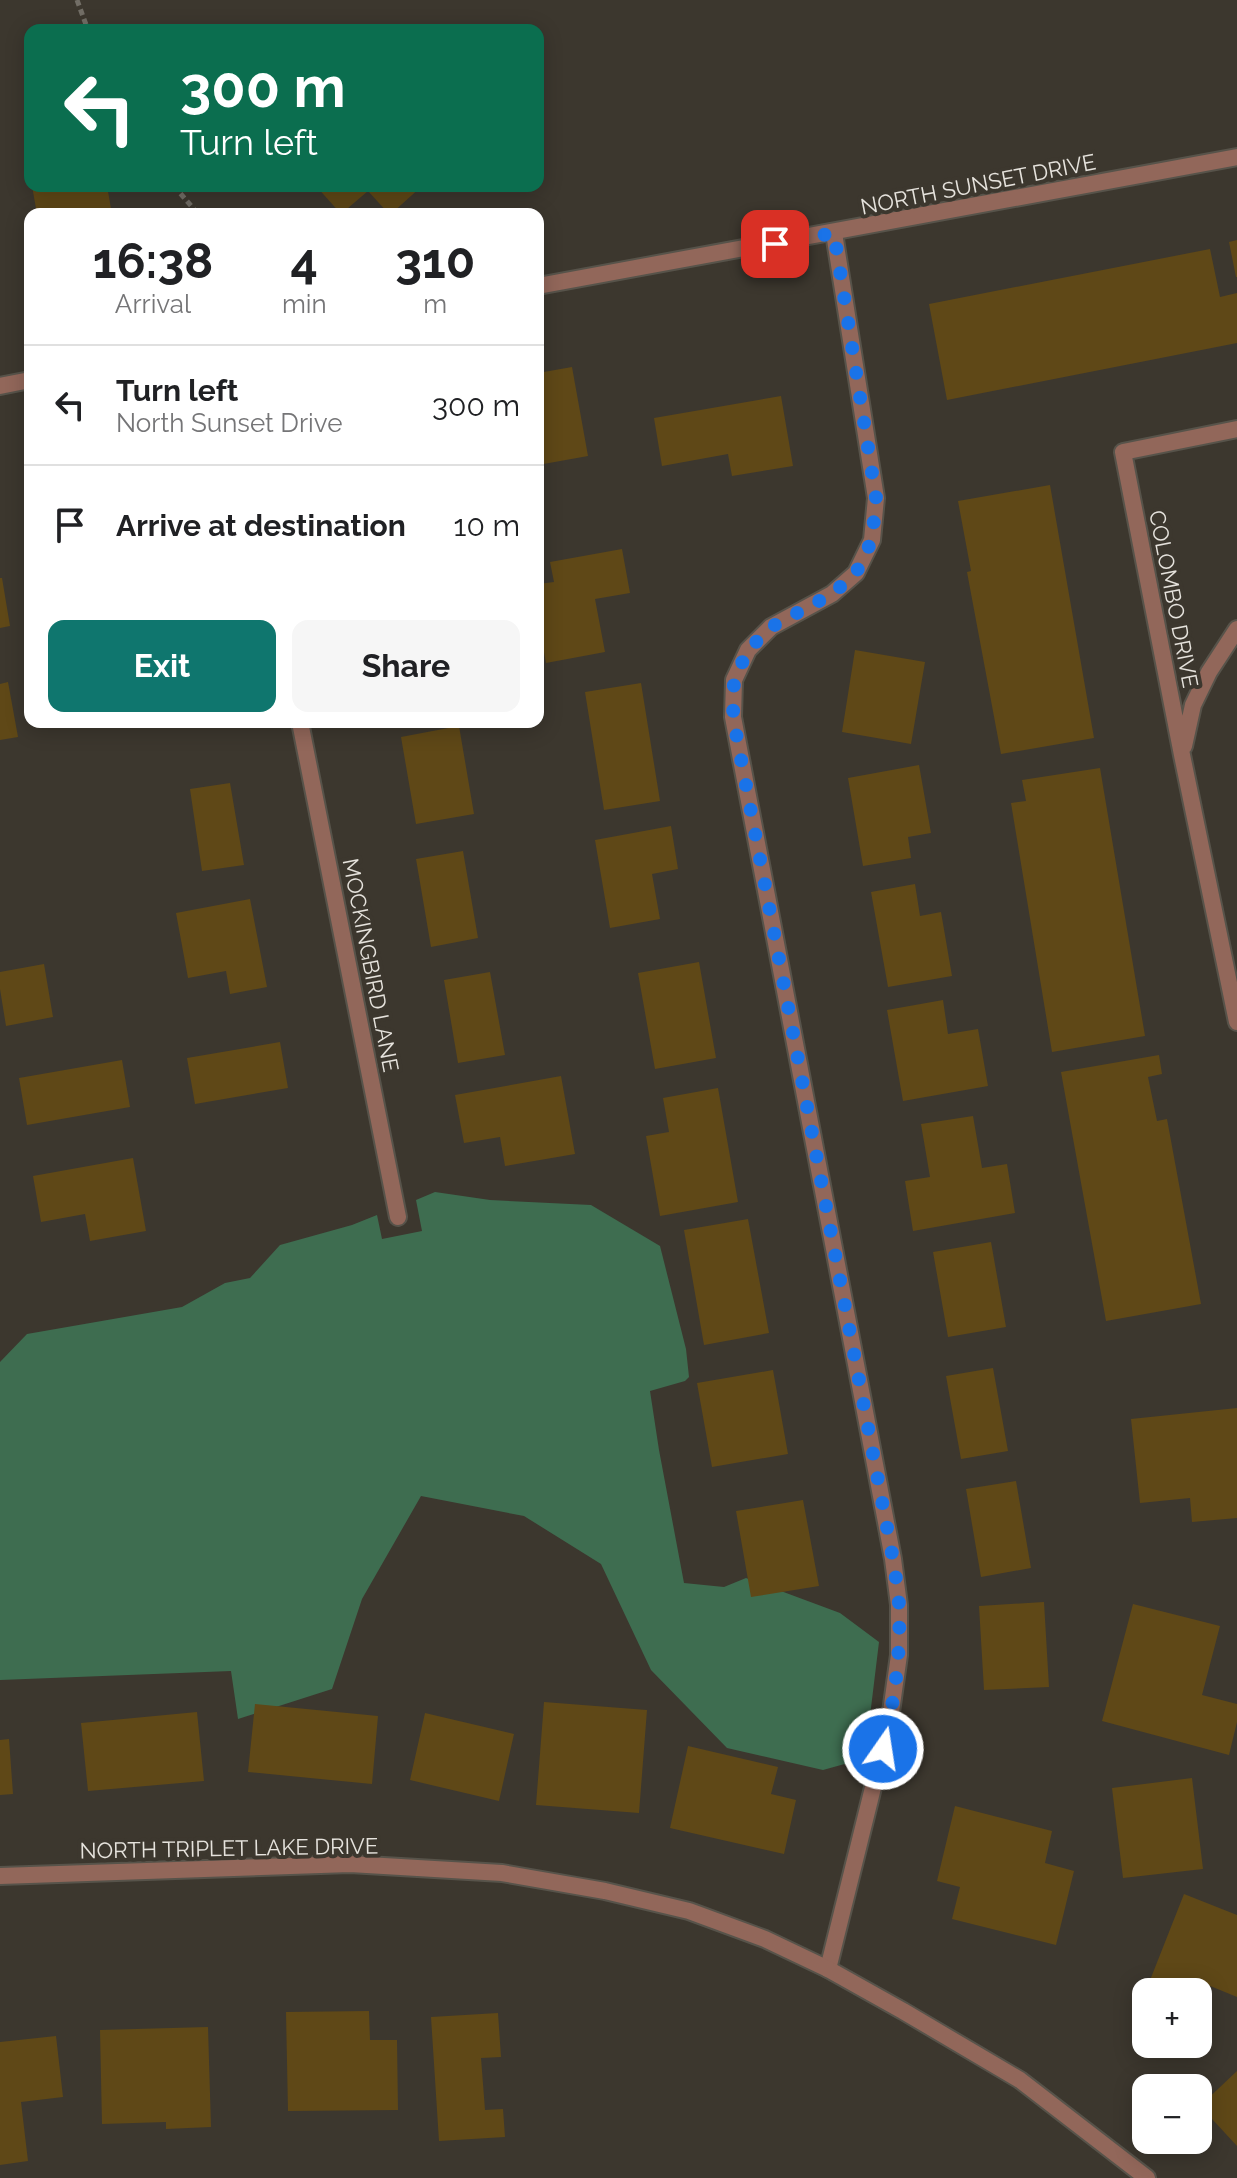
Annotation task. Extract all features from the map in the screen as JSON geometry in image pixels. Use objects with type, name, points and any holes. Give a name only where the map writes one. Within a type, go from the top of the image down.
[{"type":"street","name":"NORTH SUNSET DRIVE","points":[[544,285],[1237,157]]},
{"type":"street","points":[[828,1969],[890,1719],[899,1655],[899,1605],[893,1559],[733,717],[734,680],[748,650],[771,627],[832,594],[856,573],[872,540],[876,498],[834,233]]},
{"type":"street","points":[[0,386],[24,381]]},
{"type":"street","name":"COLOMBO DRIVE","points":[[1237,429],[1123,452],[1237,1022]]},
{"type":"street","name":"COLOMBO DRIVE","points":[[1182,755],[1193,705],[1209,672],[1237,629]]},
{"type":"street","name":"MOCKINGBIRD LANE","points":[[301,728],[398,1217]]},
{"type":"street","name":"NORTH TRIPLET LAKE DRIVE","points":[[0,1876],[350,1864],[502,1873],[605,1891],[689,1911],[765,1939],[828,1969],[1020,2080],[1147,2178]]},
{"type":"path","points":[[77,0],[86,24]]},
{"type":"path","points":[[179,192],[193,208]]},
{"type":"green space","points":[[435,1192],[490,1200],[591,1205],[660,1246],[686,1349],[689,1377],[685,1381],[650,1391],[684,1583],[724,1587],[746,1578],[840,1613],[879,1642],[870,1716],[859,1760],[823,1770],[727,1748],[651,1670],[601,1564],[524,1516],[421,1496],[362,1599],[332,1689],[238,1719],[231,1671],[0,1680],[0,1362],[27,1334],[182,1307],[225,1283],[250,1278],[280,1245],[377,1215],[382,1239],[422,1231],[416,1200]]},
{"type":"building","points":[[33,192],[108,192],[111,208],[36,208]]},
{"type":"building","points":[[321,192],[367,192],[348,208],[336,208]]},
{"type":"building","points":[[369,192],[415,192],[398,208],[384,208]]},
{"type":"building","points":[[1237,240],[1237,277],[1236,277],[1229,242]]},
{"type":"building","points":[[1210,249],[1220,297],[1237,293],[1237,343],[947,400],[929,304]]},
{"type":"building","points":[[572,367],[588,456],[544,464],[544,372]]},
{"type":"building","points":[[781,396],[793,466],[732,476],[728,454],[662,466],[654,418]]},
{"type":"building","points":[[1050,485],[1094,738],[1001,754],[967,572],[971,571],[958,501]]},
{"type":"building","points":[[622,549],[630,593],[595,599],[605,652],[546,663],[544,583],[554,582],[550,562]]},
{"type":"building","points":[[0,578],[10,626],[0,628]]},
{"type":"building","points":[[855,650],[925,662],[911,744],[842,732]]},
{"type":"building","points":[[8,682],[18,737],[0,740],[0,684]]},
{"type":"building","points":[[641,683],[660,801],[604,810],[585,692]]},
{"type":"building","points":[[459,728],[474,814],[416,824],[401,737]]},
{"type":"building","points":[[919,765],[931,833],[908,837],[911,858],[863,866],[848,778]]},
{"type":"building","points":[[1100,768],[1145,1036],[1052,1052],[1011,803],[1026,801],[1022,780]]},
{"type":"building","points":[[230,783],[244,865],[202,871],[190,789]]},
{"type":"building","points":[[671,826],[678,869],[652,874],[660,919],[610,928],[595,840]]},
{"type":"building","points":[[463,851],[478,938],[431,947],[416,859]]},
{"type":"building","points":[[915,884],[920,916],[941,912],[952,976],[888,987],[871,892]]},
{"type":"building","points":[[250,899],[267,987],[230,994],[226,971],[188,978],[176,913]]},
{"type":"building","points":[[699,962],[716,1058],[655,1069],[638,973]]},
{"type":"building","points":[[44,964],[53,1017],[6,1026],[0,972]]},
{"type":"building","points":[[490,972],[505,1055],[458,1063],[444,980]]},
{"type":"building","points":[[943,1000],[948,1034],[978,1029],[988,1086],[903,1101],[887,1010]]},
{"type":"building","points":[[280,1042],[288,1088],[195,1104],[187,1058]]},
{"type":"building","points":[[1159,1055],[1162,1074],[1148,1077],[1157,1121],[1167,1119],[1201,1304],[1106,1321],[1061,1072]]},
{"type":"building","points":[[122,1060],[130,1107],[27,1125],[19,1078]]},
{"type":"building","points":[[561,1076],[575,1154],[505,1166],[500,1137],[464,1143],[455,1095]]},
{"type":"building","points":[[718,1088],[738,1202],[660,1216],[646,1136],[669,1132],[663,1098]]},
{"type":"building","points":[[973,1116],[982,1168],[1007,1164],[1015,1213],[913,1231],[905,1181],[930,1177],[921,1124]]},
{"type":"building","points":[[133,1158],[146,1231],[90,1241],[85,1214],[41,1222],[33,1176]]},
{"type":"building","points":[[748,1219],[769,1333],[704,1345],[684,1230]]},
{"type":"building","points":[[991,1242],[1006,1327],[948,1337],[933,1252]]},
{"type":"building","points":[[993,1368],[1008,1451],[961,1459],[946,1376]]},
{"type":"building","points":[[773,1370],[788,1454],[712,1467],[697,1383]]},
{"type":"building","points":[[1237,1408],[1237,1518],[1192,1522],[1190,1498],[1140,1503],[1131,1419]]},
{"type":"building","points":[[1016,1481],[1031,1568],[981,1577],[966,1489]]},
{"type":"building","points":[[803,1500],[819,1586],[751,1597],[736,1511]]},
{"type":"building","points":[[1044,1602],[1049,1687],[984,1690],[979,1606]]},
{"type":"building","points":[[1133,1604],[1220,1626],[1202,1695],[1237,1704],[1237,1722],[1229,1755],[1102,1721]]},
{"type":"building","points":[[544,1702],[647,1710],[639,1813],[536,1805]]},
{"type":"building","points":[[255,1704],[378,1716],[372,1784],[248,1772]]},
{"type":"building","points":[[197,1712],[204,1781],[88,1791],[81,1723]]},
{"type":"building","points":[[425,1713],[514,1734],[499,1801],[410,1780]]},
{"type":"building","points":[[9,1739],[13,1794],[0,1795],[0,1740]]},
{"type":"building","points":[[688,1746],[778,1767],[771,1794],[796,1800],[784,1854],[670,1828]]},
{"type":"building","points":[[1192,1778],[1203,1869],[1123,1878],[1112,1788]]},
{"type":"building","points":[[955,1806],[1052,1831],[1045,1863],[1074,1871],[1056,1945],[952,1919],[960,1887],[937,1881]]},
{"type":"building","points":[[1184,1894],[1237,1915],[1237,1997],[1212,1987],[1212,1978],[1151,1978]]},
{"type":"building","points":[[369,2011],[370,2040],[397,2040],[398,2110],[288,2111],[286,2012]]},
{"type":"building","points":[[498,2013],[501,2057],[481,2058],[485,2110],[503,2109],[505,2137],[439,2141],[431,2017]]},
{"type":"building","points":[[208,2027],[211,2127],[166,2129],[166,2122],[102,2124],[100,2030]]},
{"type":"building","points":[[56,2036],[63,2097],[21,2102],[28,2161],[0,2165],[0,2042]]},
{"type":"building","points":[[1237,2071],[1237,2146],[1212,2119],[1212,2095]]},
{"type":"route","points":[[775,244],[834,233],[876,498],[872,540],[856,573],[832,594],[771,627],[748,650],[734,680],[733,717],[893,1559],[899,1605],[899,1655],[883,1749]]}]
